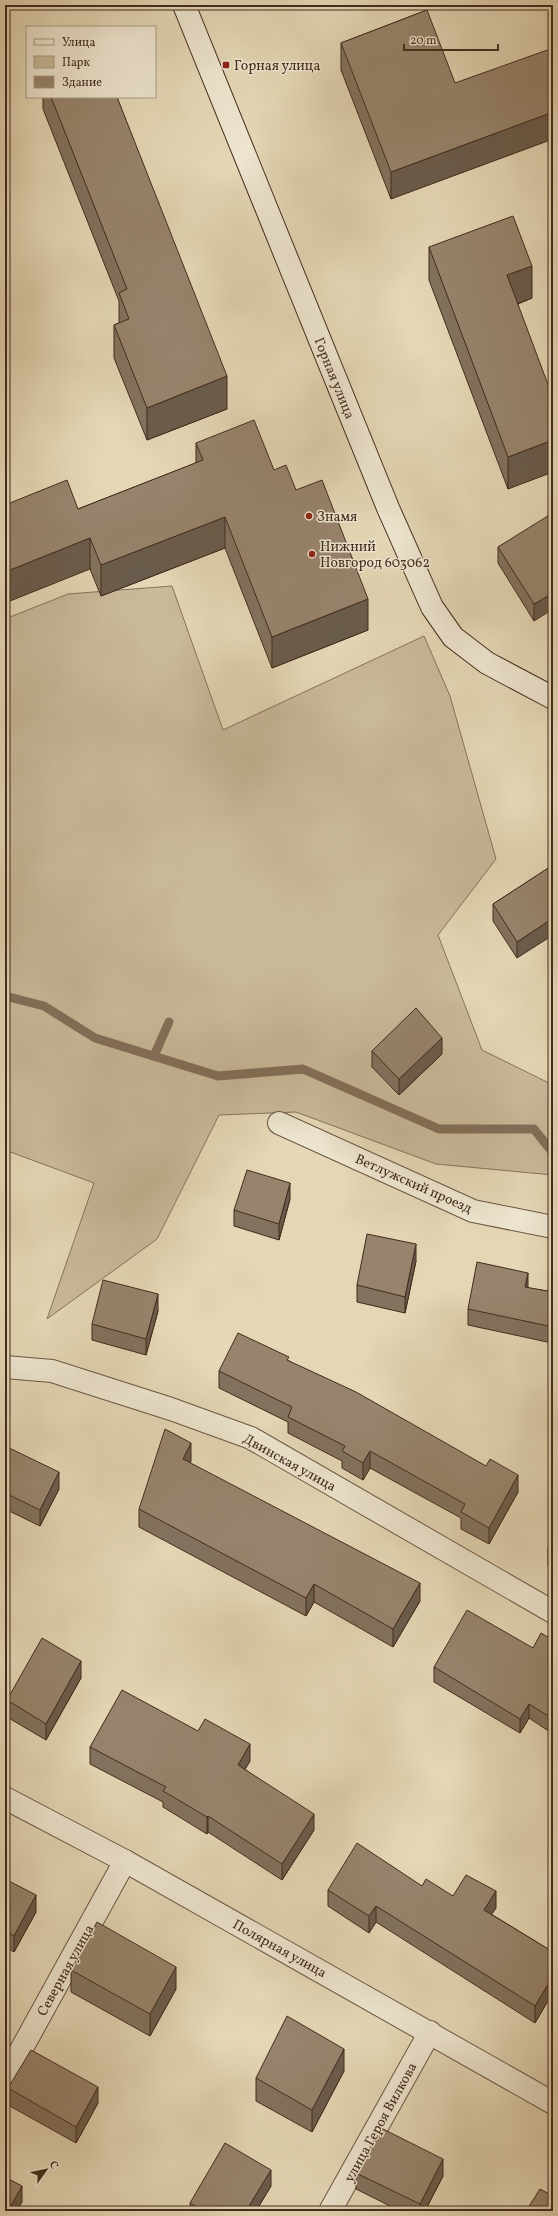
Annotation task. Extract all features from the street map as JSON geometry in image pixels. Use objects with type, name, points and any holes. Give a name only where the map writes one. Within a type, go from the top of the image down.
[{"type":"street","name":"Горная улица","points":[[184,5],[388,508],[432,607],[453,637],[482,659],[553,698]]},
{"type":"street","name":"Ветлужский проезд","points":[[279,1123],[473,1211],[553,1227]]},
{"type":"street","name":"Двинская улица","points":[[5,1367],[52,1372],[171,1409],[251,1438],[553,1612]]},
{"type":"street","name":"Полярная улица","points":[[5,1798],[125,1861],[430,2032],[553,2103]]},
{"type":"street","name":"Северная улица","points":[[5,2079],[125,1861]]},
{"type":"street","name":"улица Героя Вилкова","points":[[330,2211],[430,2032]]},
{"type":"green space","points":[[172,586],[223,730],[424,636],[450,696],[496,859],[438,935],[482,1050],[553,1085],[553,1175],[436,1164],[296,1112],[219,1115],[157,1239],[47,1319],[94,1183],[5,1150],[5,619],[68,594]]},
{"type":"building","points":[[427,10],[455,83],[553,48],[553,112],[391,172],[341,43]]},
{"type":"building","points":[[51,98],[117,98],[227,376],[147,408],[114,325],[129,319],[119,293],[127,289]]},
{"type":"building","points":[[513,216],[532,266],[507,275],[553,398],[553,440],[508,457],[429,247]]},
{"type":"building","points":[[254,420],[274,470],[286,465],[296,490],[322,480],[368,599],[272,637],[225,517],[101,565],[90,538],[5,572],[5,505],[67,480],[78,509],[203,460],[196,443]]},
{"type":"building","points":[[551,514],[553,517],[553,593],[534,604],[498,547]]},
{"type":"building","points":[[553,865],[553,918],[517,942],[493,904]]},
{"type":"building","points":[[416,1008],[442,1038],[399,1079],[372,1051]]},
{"type":"building","points":[[247,1170],[290,1183],[279,1224],[234,1210]]},
{"type":"building","points":[[367,1234],[416,1244],[405,1297],[357,1285]]},
{"type":"building","points":[[477,1262],[528,1273],[525,1287],[553,1292],[553,1327],[468,1309]]},
{"type":"building","points":[[103,1280],[158,1294],[146,1339],[92,1324]]},
{"type":"building","points":[[238,1333],[289,1357],[287,1360],[356,1392],[486,1466],[490,1459],[518,1475],[489,1528],[461,1512],[465,1504],[370,1451],[363,1463],[342,1451],[345,1446],[288,1417],[292,1407],[219,1371]]},
{"type":"building","points":[[553,1335],[553,1346],[551,1345]]},
{"type":"building","points":[[165,1429],[191,1443],[183,1459],[420,1583],[393,1629],[314,1584],[306,1598],[139,1509]]},
{"type":"building","points":[[5,1446],[59,1472],[40,1510],[5,1493]]},
{"type":"building","points":[[553,1540],[553,1552],[548,1549]]},
{"type":"building","points":[[467,1610],[533,1648],[541,1633],[553,1640],[553,1719],[529,1704],[520,1719],[434,1667]]},
{"type":"building","points":[[42,1638],[81,1661],[46,1724],[7,1700]]},
{"type":"building","points":[[122,1690],[198,1731],[205,1719],[250,1744],[238,1765],[314,1814],[282,1864],[208,1816],[207,1817],[163,1791],[166,1787],[90,1747]]},
{"type":"building","points":[[357,1843],[422,1886],[426,1879],[453,1896],[466,1875],[496,1891],[484,1910],[553,1952],[553,1976],[535,2006],[376,1906],[369,1916],[328,1890]]},
{"type":"building","points":[[5,1879],[36,1895],[14,1936],[5,1931]]},
{"type":"building","points":[[97,1922],[176,1967],[150,2014],[71,1970]]},
{"type":"building","points":[[287,2016],[344,2049],[312,2110],[256,2078]]},
{"type":"building","points":[[31,2050],[98,2087],[76,2127],[8,2088]]},
{"type":"building","points":[[381,2128],[443,2159],[420,2204],[356,2173]]},
{"type":"building","points":[[225,2143],[271,2170],[246,2211],[203,2211],[190,2203]]},
{"type":"building","points":[[5,2177],[22,2186],[8,2211],[5,2211]]},
{"type":"building","points":[[540,2189],[553,2196],[553,2211],[526,2211]]},
{"type":"waterway","points":[[5,996],[44,1006],[95,1038],[218,1076],[303,1069],[439,1129],[534,1129],[553,1153]]},
{"type":"waterway","points":[[154,1056],[169,1022]]},
{"type":"place","name":"Горная улица","points":[[226,65]]},
{"type":"place","name":"Знамя","points":[[309,516]]},
{"type":"place","name":"Нижний Новгород 603062","points":[[312,554]]}]
